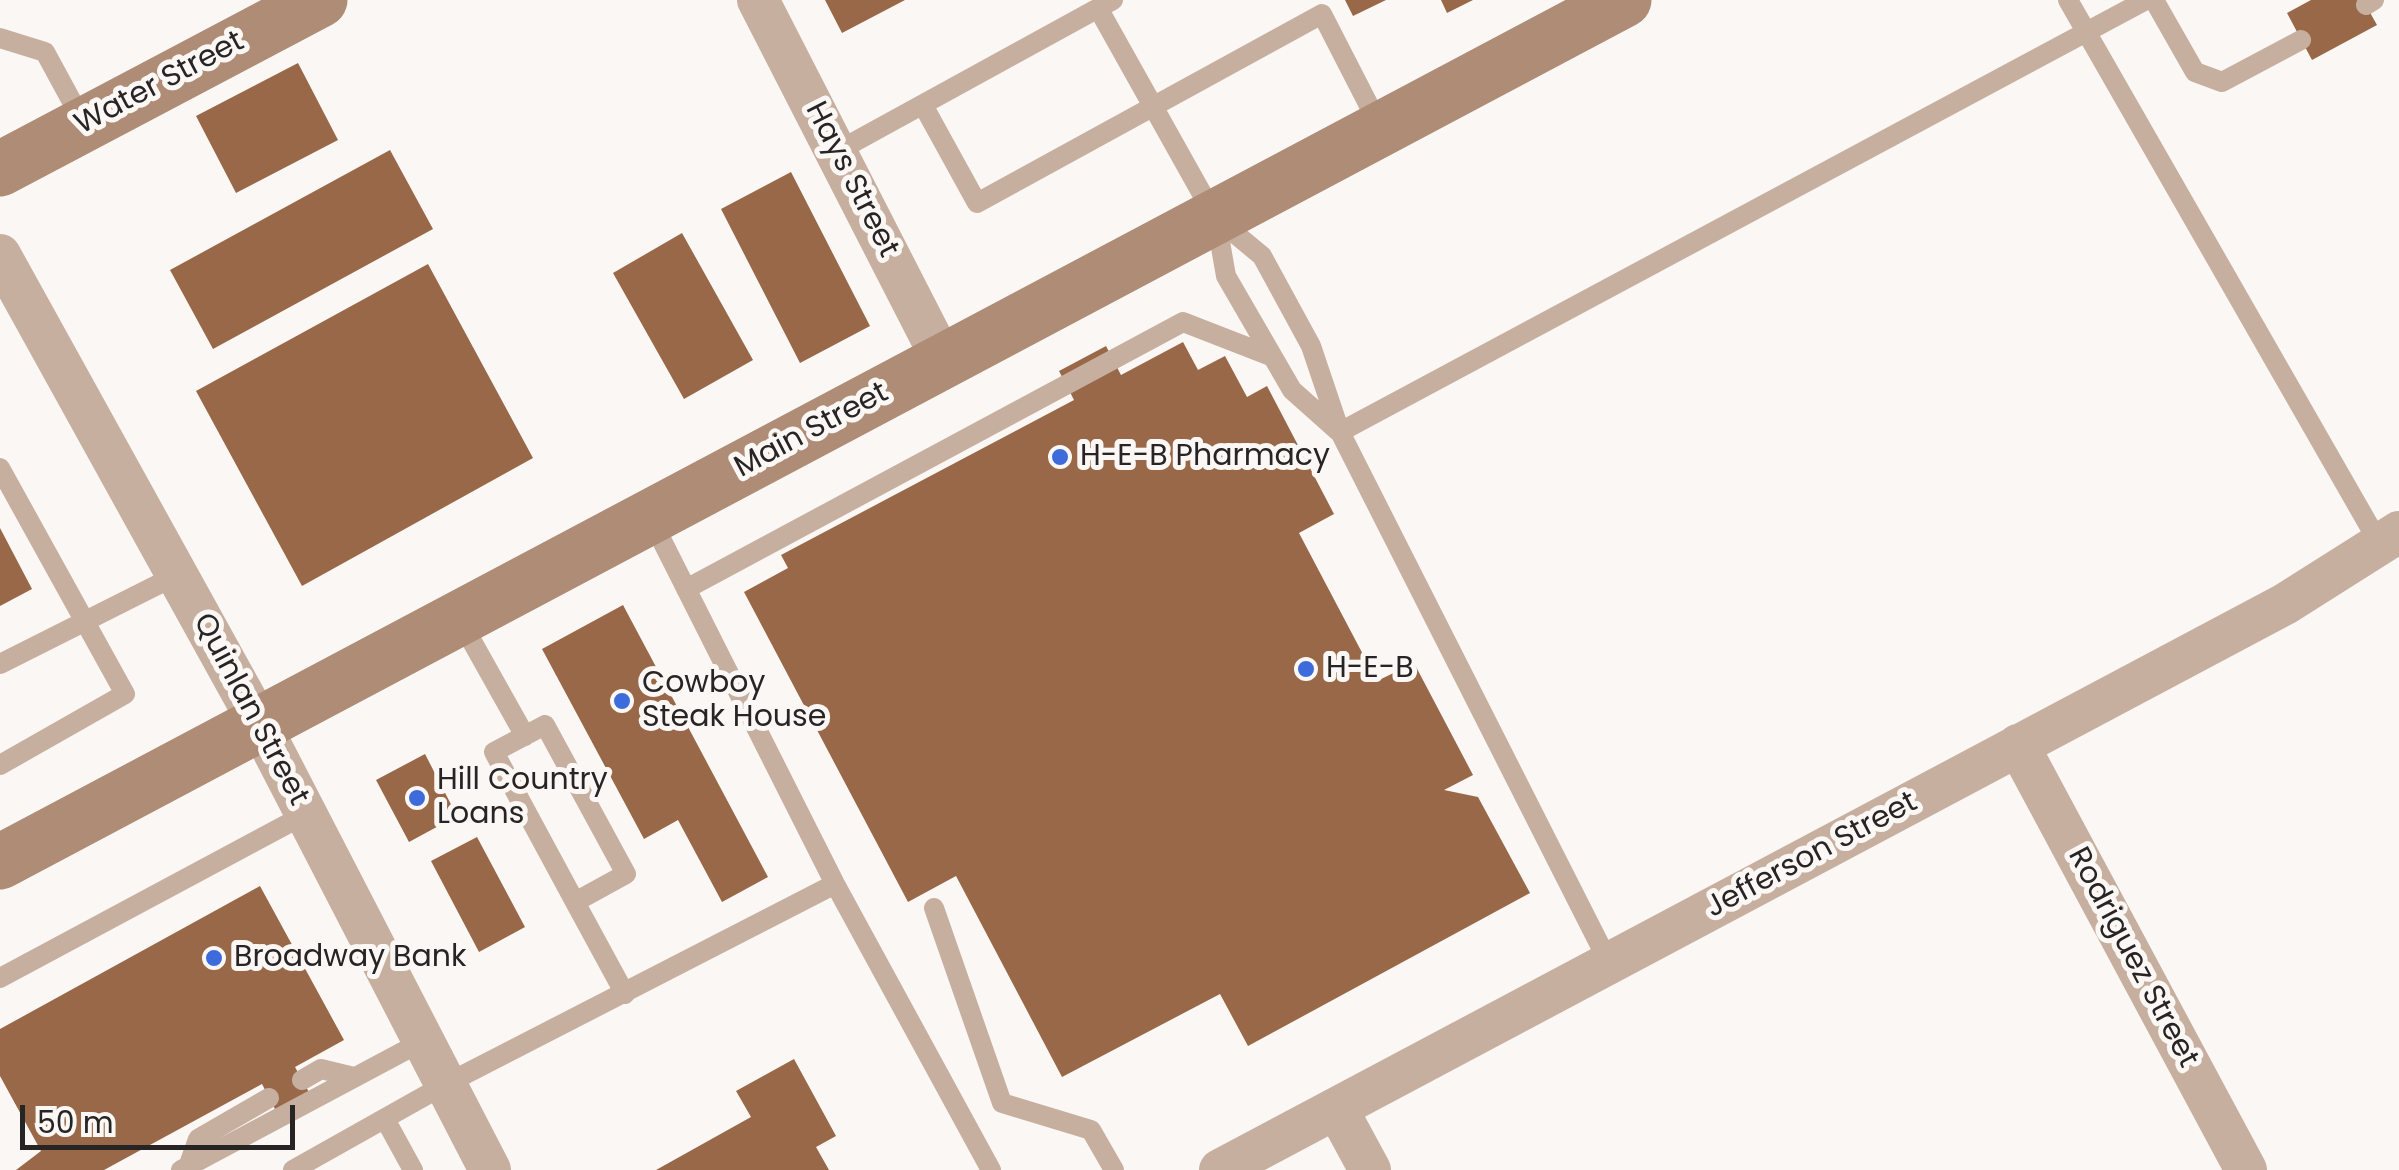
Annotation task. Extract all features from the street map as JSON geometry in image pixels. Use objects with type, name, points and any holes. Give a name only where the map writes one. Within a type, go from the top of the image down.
[{"type":"main road","name":"Water Street","points":[[0,168],[320,0]]},
{"type":"main road","name":"Main Street","points":[[0,862],[1624,0]]},
{"type":"street","name":"Hays Street","points":[[758,0],[943,361]]},
{"type":"street","name":"Quinlan Street","points":[[0,256],[260,725],[490,1170]]},
{"type":"street","name":"Jefferson Street","points":[[1220,1170],[1296,1126],[1337,1109],[1610,966],[2286,604],[2389,537]]},
{"type":"street","name":"Rodriguez Street","points":[[2018,746],[2246,1170]]},
{"type":"street","points":[[1337,1109],[1370,1170]]},
{"type":"lane","points":[[2068,0],[2389,537]]},
{"type":"lane","points":[[1340,432],[2150,0],[2195,72],[2222,82],[2301,40]]},
{"type":"lane","points":[[836,152],[1106,4],[1151,107],[1216,218],[1262,256],[1311,346],[1340,432],[1610,966]]},
{"type":"lane","points":[[922,104],[977,203],[1322,14],[1381,129]]},
{"type":"lane","points":[[0,38],[46,52],[84,124]]},
{"type":"lane","points":[[1216,218],[1226,276],[1273,358],[1292,390],[1340,432]]},
{"type":"lane","points":[[686,588],[1183,322],[1273,358]]},
{"type":"lane","points":[[0,468],[125,694],[0,765]]},
{"type":"lane","points":[[650,517],[835,884],[991,1170]]},
{"type":"lane","points":[[0,664],[178,576]]},
{"type":"lane","points":[[459,618],[525,736]]},
{"type":"lane","points":[[575,902],[626,874],[545,724],[494,752],[624,994]]},
{"type":"lane","points":[[0,978],[306,814]]},
{"type":"lane","points":[[293,1170],[446,1084],[835,884]]},
{"type":"lane","points":[[934,908],[1002,1104],[1091,1130],[1114,1170]]},
{"type":"lane","points":[[185,1169],[424,1040]]},
{"type":"lane","points":[[302,1080],[321,1069],[354,1077]]},
{"type":"lane","points":[[185,1169],[198,1138],[269,1098]]},
{"type":"lane","points":[[385,1119],[412,1170]]},
{"type":"building","points":[[825,0],[905,0],[842,33]]},
{"type":"building","points":[[1345,0],[1386,0],[1353,16]]},
{"type":"building","points":[[1441,0],[1473,0],[1447,13]]},
{"type":"building","points":[[2311,0],[2363,0],[2377,25],[2312,60],[2287,13]]},
{"type":"building","points":[[298,63],[338,140],[236,193],[196,116]]},
{"type":"building","points":[[390,150],[433,229],[213,349],[170,270]]},
{"type":"building","points":[[791,172],[870,326],[800,363],[721,209]]},
{"type":"building","points":[[682,233],[753,360],[684,399],[613,273]]},
{"type":"building","points":[[428,264],[533,458],[302,586],[196,391]]},
{"type":"building","name":"H-E-B","points":[[1183,342],[1198,370],[1225,356],[1247,397],[1267,386],[1334,514],[1299,533],[1377,681],[1414,663],[1473,775],[1444,790],[1478,797],[1530,893],[1248,1046],[1220,994],[1062,1077],[956,876],[908,902],[744,592],[788,568],[781,555],[1074,400],[1059,371],[1106,346],[1121,375]]},
{"type":"building","points":[[0,528],[32,589],[0,606]]},
{"type":"building","name":"Cowboy Steak House","points":[[623,605],[768,877],[722,902],[678,820],[644,839],[542,649]]},
{"type":"building","name":"Hill Country Loans","points":[[425,754],[457,816],[409,842],[376,780]]},
{"type":"building","points":[[477,837],[525,927],[479,952],[431,861]]},
{"type":"building","name":"Broadway Bank","points":[[260,886],[344,1040],[295,1067],[310,1094],[277,1113],[262,1084],[104,1170],[16,1170],[41,1151],[0,1076],[0,1029]]},
{"type":"building","points":[[794,1059],[836,1136],[816,1147],[829,1170],[656,1170],[751,1117],[736,1091]]},
{"type":"place","name":"H-E-B Pharmacy","points":[[1060,457]]},
{"type":"place","name":"H-E-B","points":[[1306,669]]},
{"type":"place","name":"Cowboy Steak House","points":[[622,701]]},
{"type":"place","name":"Hill Country Loans","points":[[417,798]]},
{"type":"place","name":"Broadway Bank","points":[[214,958]]}]
